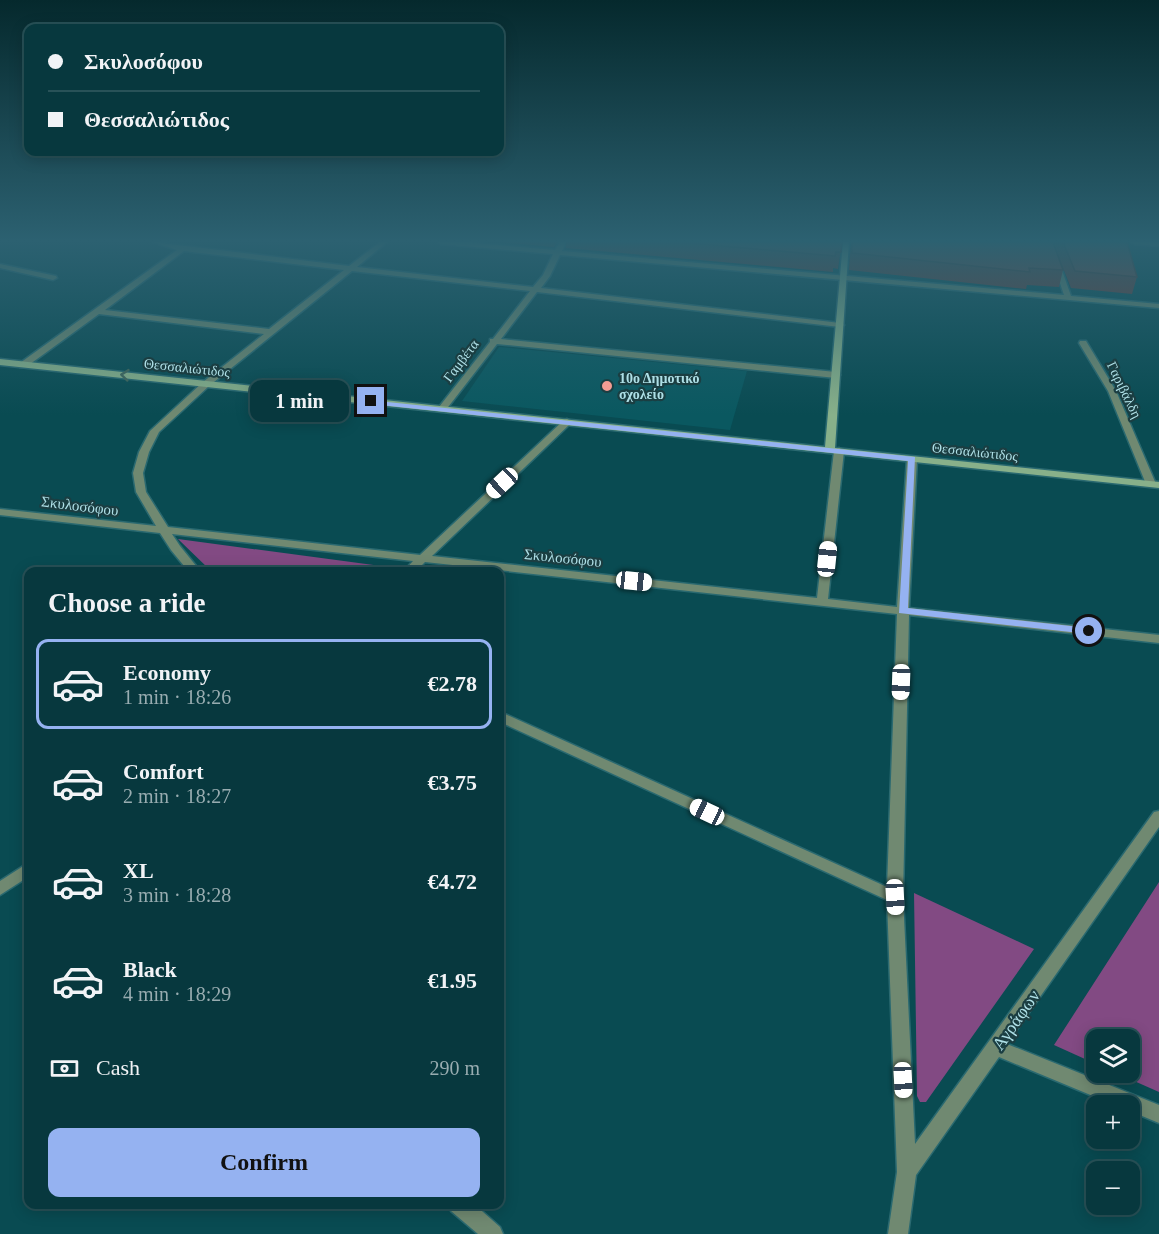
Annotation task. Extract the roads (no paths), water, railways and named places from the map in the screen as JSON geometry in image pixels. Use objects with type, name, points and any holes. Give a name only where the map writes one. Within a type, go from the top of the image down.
[{"type":"street","points":[[23,364],[113,300]]},
{"type":"street","points":[[192,567],[164,530],[141,492],[138,473],[140,462],[155,431],[206,384],[311,300]]},
{"type":"street","name":"Γαμβέτα","points":[[442,409],[527,300]]},
{"type":"street","points":[[625,300],[840,325]]},
{"type":"street","points":[[822,602],[835,451],[836,375],[842,300]]},
{"type":"street","points":[[1094,300],[1159,306]]},
{"type":"street","points":[[97,311],[270,332]]},
{"type":"street","points":[[493,341],[836,375]]},
{"type":"street","name":"Γαριβάλδη","points":[[1083,344],[1112,391],[1155,485]]},
{"type":"street","name":"Θεσσαλιώτιδος","points":[[0,362],[1155,485]]},
{"type":"street","points":[[413,567],[567,422]]},
{"type":"street","points":[[908,1172],[895,897],[903,610],[912,459]]},
{"type":"street","name":"Σκυλοσόφου","points":[[0,512],[504,567]]},
{"type":"street","name":"Σκυλοσόφου","points":[[504,567],[1159,639]]},
{"type":"street","points":[[504,719],[895,897]]},
{"type":"street","name":"Αγράφων","points":[[898,1234],[908,1172],[1159,816]]},
{"type":"street","points":[[0,889],[24,872]]},
{"type":"street","points":[[996,1048],[1159,1114]]},
{"type":"street","points":[[464,1209],[493,1234]]},
{"type":"place","name":"10ο Δημοτικό σχολείο","points":[[607,386]]}]
